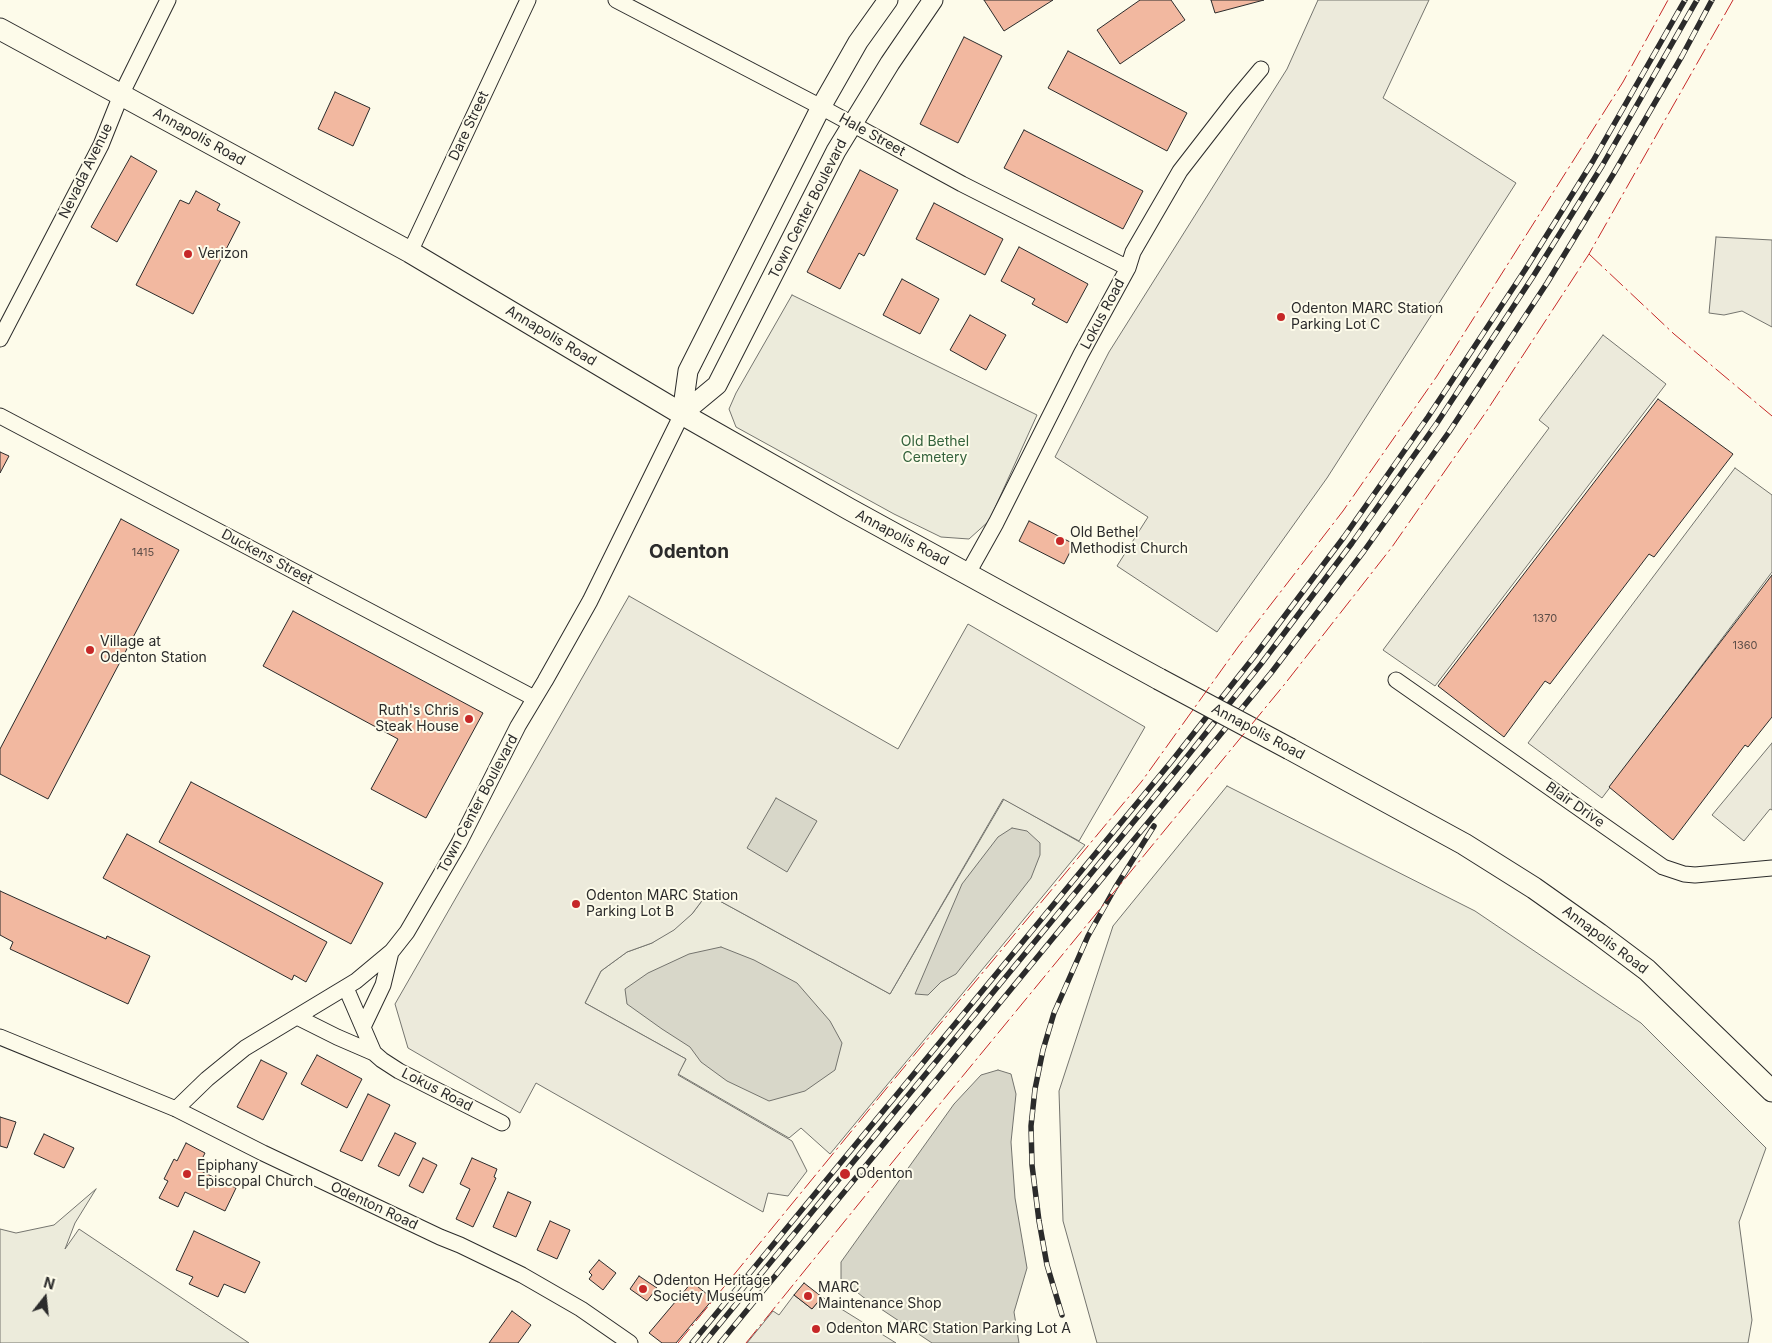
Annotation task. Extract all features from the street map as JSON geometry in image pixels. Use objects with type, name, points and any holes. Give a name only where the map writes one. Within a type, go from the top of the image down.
[{"type":"main road","name":"Annapolis Road","points":[[0,29],[410,252],[682,414],[849,509],[1464,844],[1534,888],[1647,970],[1768,1085]]},
{"type":"street","name":"Nevada Avenue","points":[[0,339],[101,145],[121,95],[168,0]]},
{"type":"street","name":"Dare Street","points":[[410,252],[528,0]]},
{"type":"street","name":"Hale Street","points":[[616,0],[822,107],[962,184],[1128,268]]},
{"type":"street","name":"Town Center Boulevard","points":[[176,1109],[207,1079],[245,1048],[346,988],[374,968],[392,951],[411,925],[454,851],[534,698],[590,601],[682,414],[688,371],[822,107],[858,42],[888,0]]},
{"type":"street","name":"Town Center Boulevard","points":[[682,414],[717,386],[852,124],[890,63],[933,0]]},
{"type":"street","name":"Lokus Road","points":[[968,573],[996,523],[1128,268],[1133,252],[1180,171],[1261,69]]},
{"type":"street","name":"Duckens Street","points":[[0,416],[534,698]]},
{"type":"street","name":"Blair Drive","points":[[1396,680],[1663,867],[1684,874],[1695,875],[1772,868]]},
{"type":"street","points":[[363,1027],[383,985],[392,951]]},
{"type":"street","points":[[346,988],[374,1053]]},
{"type":"street","name":"Lokus Road","points":[[297,1017],[374,1053],[399,1071],[502,1123]]},
{"type":"street","name":"Odenton Road","points":[[0,1037],[176,1109],[262,1153],[522,1275],[581,1309],[630,1343]]},
{"type":"green space","name":"Old Bethel Cemetery","points":[[792,295],[1037,415],[989,521],[969,539],[941,537],[894,514],[736,427],[729,409],[736,393]]},
{"type":"green space","points":[[1227,786],[1475,911],[1641,1023],[1766,1148],[1739,1222],[1752,1320],[1748,1343],[1097,1343],[1063,1221],[1059,1091],[1113,926]]},
{"type":"green space","points":[[1004,799],[1085,845],[830,1154],[801,1128],[789,1138],[678,1074],[686,1059],[585,1003],[601,971],[627,952],[652,943],[692,914],[707,894],[890,994]]},
{"type":"green space","points":[[96,1189],[75,1223],[65,1249],[79,1229],[249,1343],[0,1343],[0,1229],[16,1233],[54,1225]]},
{"type":"shaded area","name":"Odenton MARC Station Parking Lot C","points":[[1318,0],[1429,0],[1383,98],[1516,183],[1327,478],[1217,632],[1117,566],[1148,517],[1055,457],[1109,352],[1287,69]]},
{"type":"shaded area","points":[[1716,237],[1772,240],[1772,327],[1742,311],[1724,315],[1709,313]]},
{"type":"shaded area","points":[[1603,335],[1666,384],[1435,686],[1383,650],[1549,428],[1539,420]]},
{"type":"shaded area","points":[[1735,468],[1772,495],[1772,572],[1602,798],[1528,743]]},
{"type":"shaded area","name":"Odenton MARC Station Parking Lot B","points":[[629,596],[898,749],[968,624],[1145,727],[1079,841],[1003,799],[890,994],[707,894],[692,914],[674,930],[652,943],[627,952],[601,971],[585,1003],[686,1059],[678,1075],[792,1141],[807,1171],[788,1196],[768,1193],[763,1212],[536,1083],[520,1113],[408,1048],[395,1004]]},
{"type":"shaded area","points":[[1772,743],[1772,810],[1770,809],[1744,841],[1712,815]]},
{"type":"shaded area","points":[[776,798],[817,821],[787,872],[747,848]]},
{"type":"shaded area","points":[[1012,828],[1027,831],[1040,843],[1040,855],[1031,878],[956,974],[941,982],[928,995],[915,994],[962,884],[998,837]]},
{"type":"shaded area","points":[[721,947],[754,960],[797,983],[830,1021],[842,1043],[835,1070],[805,1091],[769,1101],[727,1081],[701,1062],[690,1047],[627,1004],[625,989],[648,973],[689,954]]},
{"type":"shaded area","points":[[998,1070],[1011,1074],[1016,1094],[1011,1142],[1015,1198],[1027,1268],[1014,1312],[1019,1343],[932,1343],[863,1297],[841,1279],[841,1262],[954,1104],[981,1075]]},
{"type":"shaded area","name":"Odenton MARC Station Parking Lot A","points":[[794,1295],[812,1309],[822,1297],[896,1343],[747,1343],[773,1311],[779,1315]]},
{"type":"building","points":[[984,0],[1053,0],[1004,31]]},
{"type":"building","points":[[1140,0],[1171,0],[1185,20],[1120,64],[1097,30]]},
{"type":"building","points":[[1211,0],[1264,0],[1215,13]]},
{"type":"building","points":[[964,37],[1002,56],[958,143],[920,124]]},
{"type":"building","points":[[1068,51],[1187,113],[1167,151],[1048,88]]},
{"type":"building","points":[[335,92],[370,108],[353,146],[318,129]]},
{"type":"building","points":[[1024,130],[1143,191],[1123,229],[1004,168]]},
{"type":"building","points":[[131,156],[157,171],[117,242],[91,227]]},
{"type":"building","points":[[860,170],[898,190],[864,256],[859,253],[840,289],[807,272]]},
{"type":"building","name":"Verizon","points":[[196,191],[220,204],[217,210],[240,222],[193,314],[136,285],[180,200],[189,204]]},
{"type":"building","points":[[934,203],[1003,239],[985,275],[916,239]]},
{"type":"building","points":[[1019,247],[1088,284],[1067,323],[1032,304],[1035,299],[1001,281]]},
{"type":"building","points":[[902,279],[939,299],[920,334],[883,315]]},
{"type":"building","points":[[970,315],[1006,335],[986,370],[950,350]]},
{"type":"building","points":[[1658,399],[1733,454],[1654,557],[1649,554],[1550,684],[1545,681],[1504,737],[1438,686]]},
{"type":"building","points":[[0,452],[9,456],[0,473]]},
{"type":"building","name":"Village at Odenton Station","points":[[121,519],[179,550],[48,799],[0,774],[0,749]]},
{"type":"building","points":[[1029,521],[1074,544],[1064,564],[1019,541]]},
{"type":"building","points":[[1772,575],[1772,717],[1748,747],[1745,745],[1673,840],[1609,787]]},
{"type":"building","points":[[293,611],[483,713],[426,818],[371,789],[398,739],[263,666]]},
{"type":"building","points":[[191,782],[383,883],[351,944],[159,842]]},
{"type":"building","points":[[127,834],[327,942],[306,982],[294,975],[292,980],[103,878]]},
{"type":"building","points":[[0,891],[106,939],[107,936],[150,956],[128,1004],[10,949],[13,942],[0,935]]},
{"type":"building","points":[[317,1055],[362,1079],[347,1108],[301,1084]]},
{"type":"building","points":[[261,1060],[287,1073],[263,1120],[237,1107]]},
{"type":"building","points":[[368,1094],[390,1105],[362,1161],[340,1151]]},
{"type":"building","points":[[0,1117],[16,1122],[7,1148],[0,1146]]},
{"type":"building","points":[[395,1133],[416,1143],[399,1176],[378,1166]]},
{"type":"building","points":[[44,1134],[74,1148],[64,1168],[34,1154]]},
{"type":"building","name":"Epiphany Episcopal Church","points":[[186,1143],[205,1153],[197,1169],[236,1188],[225,1211],[185,1192],[178,1207],[159,1198],[168,1181],[164,1179],[174,1159],[177,1161]]},
{"type":"building","points":[[423,1158],[437,1165],[423,1193],[409,1186]]},
{"type":"building","points":[[472,1158],[497,1169],[494,1177],[496,1178],[473,1227],[456,1219],[470,1189],[460,1184]]},
{"type":"building","points":[[508,1192],[531,1202],[516,1237],[493,1227]]},
{"type":"building","points":[[550,1221],[570,1230],[557,1259],[537,1250]]},
{"type":"building","points":[[194,1231],[260,1262],[245,1293],[224,1284],[218,1297],[189,1284],[193,1277],[176,1270]]},
{"type":"building","points":[[599,1260],[616,1273],[603,1290],[589,1279],[592,1275],[589,1272]]},
{"type":"building","name":"Odenton Heritage Society Museum","points":[[639,1276],[657,1288],[647,1301],[630,1289]]},
{"type":"building","points":[[692,1282],[713,1299],[676,1343],[662,1343],[649,1333]]},
{"type":"building","name":"MARC Maintenance Shop","points":[[804,1283],[822,1297],[812,1309],[794,1295]]},
{"type":"building","points":[[512,1311],[531,1325],[518,1343],[489,1343]]},
{"type":"railway","points":[[692,1343],[1171,762],[1253,658],[1344,537],[1428,417],[1525,270],[1593,161],[1685,0]]},
{"type":"railway","points":[[704,1343],[1178,768],[1261,664],[1352,543],[1437,423],[1534,275],[1602,166],[1697,0]]},
{"type":"railway","points":[[720,1343],[1271,673],[1364,551],[1449,432],[1547,283],[1614,173],[1712,0]]},
{"type":"railway","points":[[1062,1315],[1047,1265],[1032,1165],[1031,1126],[1035,1089],[1043,1050],[1054,1013],[1088,936],[1115,888],[1154,826]]},
{"type":"power","points":[[678,1343],[1142,781],[1238,647],[1343,511],[1437,376],[1623,82],[1668,0]]},
{"type":"power","points":[[746,1343],[1284,685],[1392,547],[1486,412],[1589,254],[1733,0]]},
{"type":"power","points":[[1589,254],[1674,334],[1772,416]]},
{"type":"place","name":"Verizon","points":[[188,254]]},
{"type":"place","name":"Odenton MARC Station Parking Lot C","points":[[1281,317]]},
{"type":"place","name":"Old Bethel Methodist Church","points":[[1060,541]]},
{"type":"place","name":"Village at Odenton Station","points":[[90,650]]},
{"type":"place","name":"Ruth's Chris Steak House","points":[[469,719]]},
{"type":"place","name":"Odenton MARC Station Parking Lot B","points":[[576,904]]},
{"type":"place","name":"Epiphany Episcopal Church","points":[[187,1174]]},
{"type":"place","name":"Odenton","points":[[845,1174]]},
{"type":"place","name":"Odenton Heritage Society Museum","points":[[643,1289]]},
{"type":"place","name":"MARC Maintenance Shop","points":[[808,1296]]},
{"type":"place","name":"Odenton MARC Station Parking Lot A","points":[[816,1329]]},
{"type":"district","name":"Odenton","points":[[689,552]]}]
